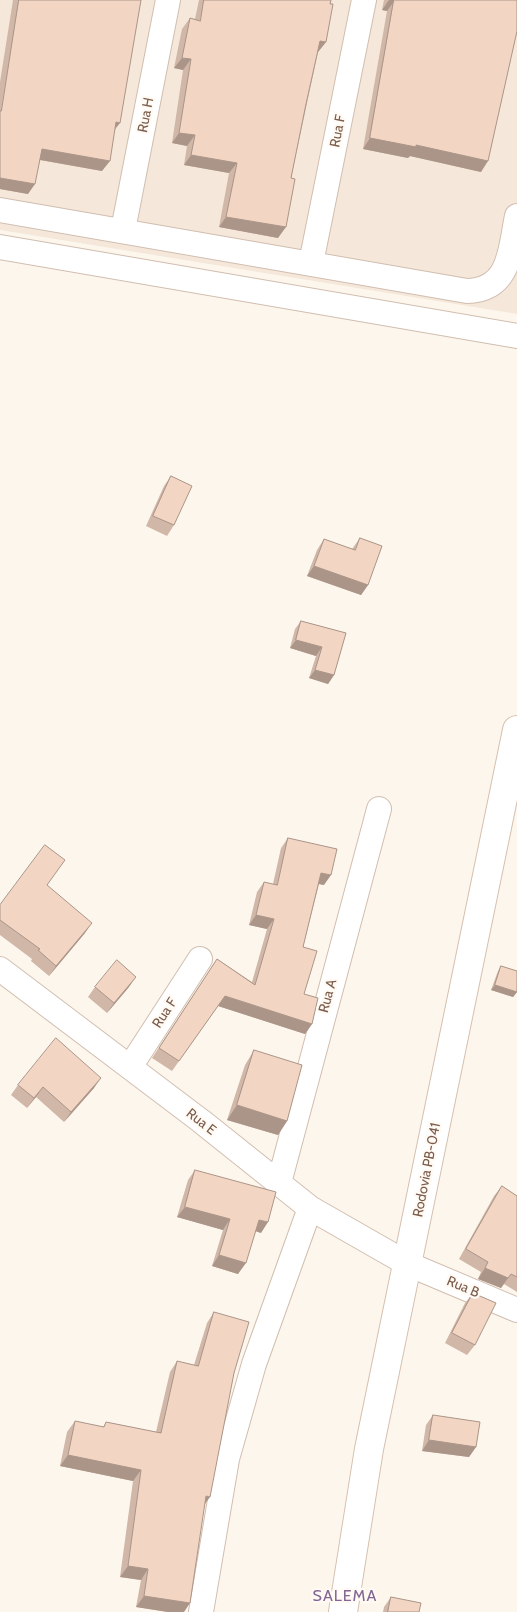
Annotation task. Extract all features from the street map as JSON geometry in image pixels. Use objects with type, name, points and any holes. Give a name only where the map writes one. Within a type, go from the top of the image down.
[{"type":"main road","name":"Rodovia PB-041","points":[[343,1612],[370,1449],[517,730]]},
{"type":"street","name":"Rua H","points":[[123,230],[168,0]]},
{"type":"street","name":"Rua F","points":[[311,263],[364,0]]},
{"type":"street","points":[[0,210],[467,291],[481,291],[489,287],[505,269],[517,216]]},
{"type":"street","points":[[0,247],[517,336]]},
{"type":"street","name":"Rua A","points":[[279,1183],[379,809]]},
{"type":"street","name":"Rua F","points":[[130,1067],[200,959]]},
{"type":"street","name":"Rua E","points":[[0,969],[130,1067],[310,1208],[408,1264]]},
{"type":"street","points":[[201,1612],[227,1459],[254,1364],[310,1208]]},
{"type":"street","name":"Rua B","points":[[408,1264],[517,1310]]},
{"type":"shaded area","points":[[0,0],[517,0],[517,314],[0,230]]},
{"type":"building","points":[[19,0],[141,0],[120,123],[116,122],[110,161],[42,149],[35,184],[0,178],[0,111]]},
{"type":"building","points":[[204,0],[331,0],[330,4],[333,4],[326,42],[320,41],[306,104],[291,178],[295,179],[286,227],[226,217],[237,163],[191,155],[195,135],[179,133],[191,59],[182,58],[190,18],[200,21]]},
{"type":"building","points":[[394,0],[517,0],[517,31],[488,161],[416,145],[416,147],[370,138]]},
{"type":"building","points":[[171,476],[192,486],[174,525],[153,516]]},
{"type":"building","points":[[360,538],[382,546],[368,585],[314,566],[324,539],[355,550]]},
{"type":"building","points":[[301,621],[346,633],[334,675],[315,670],[322,647],[296,640]]},
{"type":"building","points":[[288,838],[337,849],[331,875],[321,873],[303,947],[317,951],[304,994],[318,998],[312,1024],[225,996],[179,1061],[159,1048],[217,959],[255,985],[274,919],[256,915],[264,882],[277,885]]},
{"type":"building","points":[[45,845],[65,860],[47,885],[92,923],[56,966],[38,950],[40,949],[0,920],[0,905]]},
{"type":"building","points":[[117,960],[136,977],[114,1003],[95,987]]},
{"type":"building","points":[[501,966],[517,971],[517,992],[495,985]]},
{"type":"building","points":[[56,1038],[101,1078],[71,1112],[43,1087],[34,1098],[18,1085]]},
{"type":"building","points":[[254,1050],[302,1065],[287,1121],[237,1105]]},
{"type":"building","points":[[195,1170],[276,1192],[268,1222],[259,1220],[246,1263],[219,1255],[230,1219],[185,1207]]},
{"type":"building","points":[[502,1186],[517,1196],[517,1277],[511,1274],[508,1278],[485,1268],[488,1262],[466,1249]]},
{"type":"building","points":[[473,1293],[496,1303],[475,1345],[452,1333]]},
{"type":"building","points":[[214,1312],[249,1322],[234,1373],[210,1497],[206,1496],[190,1603],[144,1596],[148,1569],[128,1566],[141,1470],[68,1455],[75,1421],[104,1427],[106,1422],[161,1433],[177,1361],[198,1366]]},
{"type":"building","points":[[433,1415],[480,1422],[476,1447],[429,1440]]},
{"type":"building","points":[[391,1597],[421,1603],[419,1612],[388,1612]]},
{"type":"district","name":"SALEMA","points":[[345,1596]]}]
